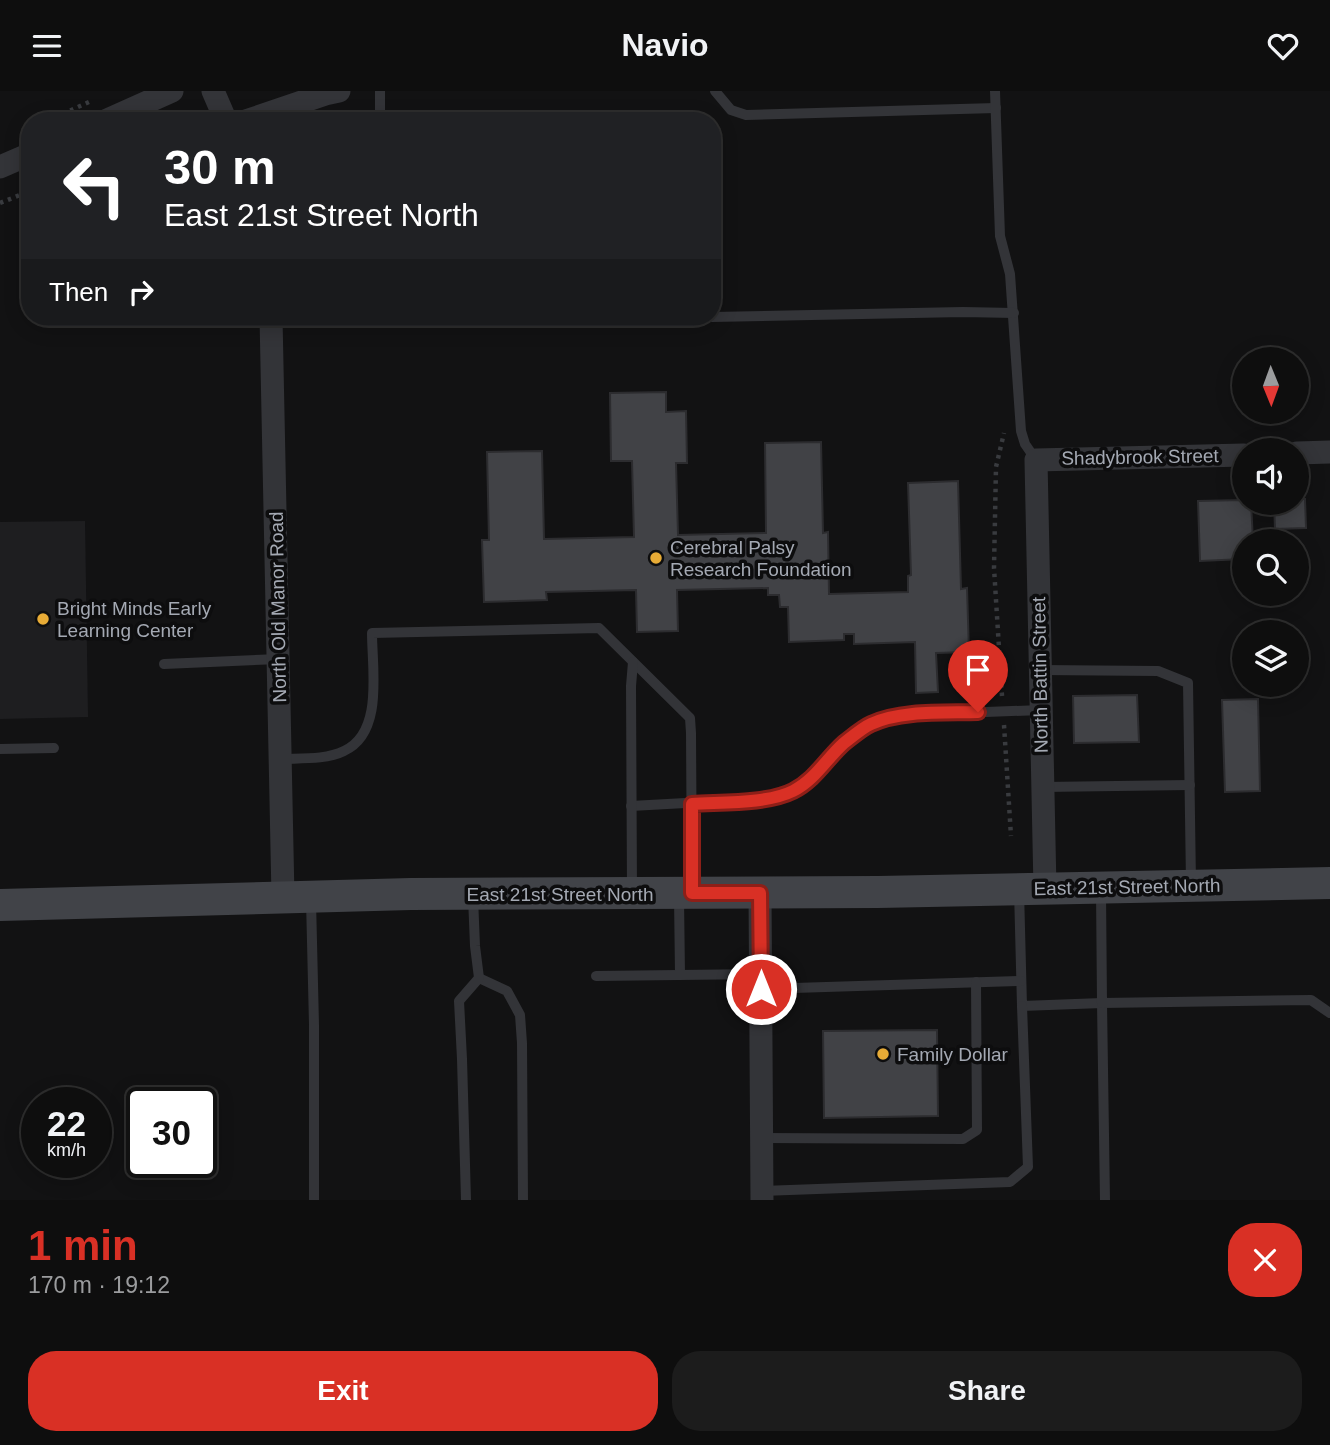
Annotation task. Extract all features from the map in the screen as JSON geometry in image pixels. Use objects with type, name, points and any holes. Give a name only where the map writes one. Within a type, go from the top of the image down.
[{"type":"main road","name":"East 21st Street North","points":[[0,905],[473,894],[760,893],[1330,883]]},
{"type":"street","points":[[99,111],[172,91]]},
{"type":"street","points":[[213,91],[222,112]]},
{"type":"street","points":[[272,112],[339,91]]},
{"type":"street","points":[[0,167],[21,158]]},
{"type":"street","name":"North Old Manor Road","points":[[271,326],[280,759],[297,897]]},
{"type":"street","points":[[1309,453],[1330,452]]},
{"type":"street","name":"Shadybrook Street","points":[[1036,460],[1232,455]]},
{"type":"street","name":"North Battin Street","points":[[1032,889],[1043,787],[1036,460]]},
{"type":"street","points":[[760,893],[762,1195]]},
{"type":"lane","points":[[380,91],[380,112]]},
{"type":"lane","points":[[715,91],[730,110],[746,115],[996,108]]},
{"type":"lane","points":[[995,91],[1000,236],[1010,274],[1021,431],[1025,444],[1036,460]]},
{"type":"lane","points":[[721,317],[963,311],[1014,313]]},
{"type":"lane","points":[[280,759],[343,752],[357,744],[366,732],[372,713],[372,633],[599,628],[690,718],[692,804],[680,975]]},
{"type":"lane","points":[[164,664],[279,659]]},
{"type":"lane","points":[[632,894],[633,662]]},
{"type":"lane","points":[[1040,670],[1158,671],[1188,683],[1192,886]]},
{"type":"lane","points":[[631,806],[772,797],[793,791],[818,771],[843,744],[870,724],[891,718],[1041,710]]},
{"type":"lane","points":[[0,749],[54,748]]},
{"type":"lane","points":[[1043,787],[1190,785]]},
{"type":"lane","points":[[1101,888],[1105,1200]]},
{"type":"lane","points":[[762,1195],[1010,1182],[1028,1167],[1021,981],[1032,889]]},
{"type":"lane","points":[[466,1200],[459,1001],[479,978],[473,894]]},
{"type":"lane","points":[[297,897],[314,1025],[314,1200]]},
{"type":"lane","points":[[596,976],[680,975],[761,982],[1021,981]]},
{"type":"lane","points":[[479,978],[507,991],[520,1015],[523,1200]]},
{"type":"lane","points":[[761,1138],[962,1139],[977,1130],[976,982]]},
{"type":"lane","points":[[1022,1006],[1311,1000],[1330,1013]]},
{"type":"path","points":[[0,203],[21,195]]},
{"type":"path","points":[[1004,429],[996,467],[994,568],[1011,836]]},
{"type":"shaded area","name":"Bright Minds Early Learning Center","points":[[85,521],[88,717],[0,719],[0,522]]},
{"type":"building","name":"Cerebral Palsy Research Foundation","points":[[666,392],[666,412],[686,411],[687,463],[676,463],[678,535],[766,533],[765,443],[821,442],[823,533],[828,532],[829,594],[908,592],[908,576],[911,575],[908,483],[958,481],[961,589],[967,588],[969,652],[936,653],[938,692],[916,693],[915,642],[854,644],[854,634],[844,634],[844,640],[789,642],[788,607],[780,607],[779,595],[768,595],[768,588],[677,590],[678,631],[637,632],[636,590],[546,592],[547,600],[484,602],[482,540],[489,540],[487,452],[542,451],[544,539],[634,537],[632,461],[611,461],[610,393]]},
{"type":"building","points":[[1232,500],[1232,515],[1252,515],[1252,529],[1232,529],[1232,560],[1200,561],[1198,501]]},
{"type":"building","points":[[1274,515],[1306,515],[1306,528],[1275,529]]},
{"type":"building","points":[[1137,695],[1139,742],[1074,743],[1073,696]]},
{"type":"building","points":[[1258,699],[1260,791],[1225,792],[1222,700]]},
{"type":"building","points":[[937,1030],[938,1116],[824,1118],[823,1031]]},
{"type":"place","name":"Cerebral Palsy Research Foundation","points":[[656,558]]},
{"type":"place","name":"Bright Minds Early Learning Center","points":[[43,619]]},
{"type":"place","name":"Family Dollar","points":[[883,1054]]},
{"type":"route","points":[[761,989],[760,893],[692,893],[692,804],[758,799],[793,791],[818,771],[843,744],[870,724],[909,715],[978,712]]}]
